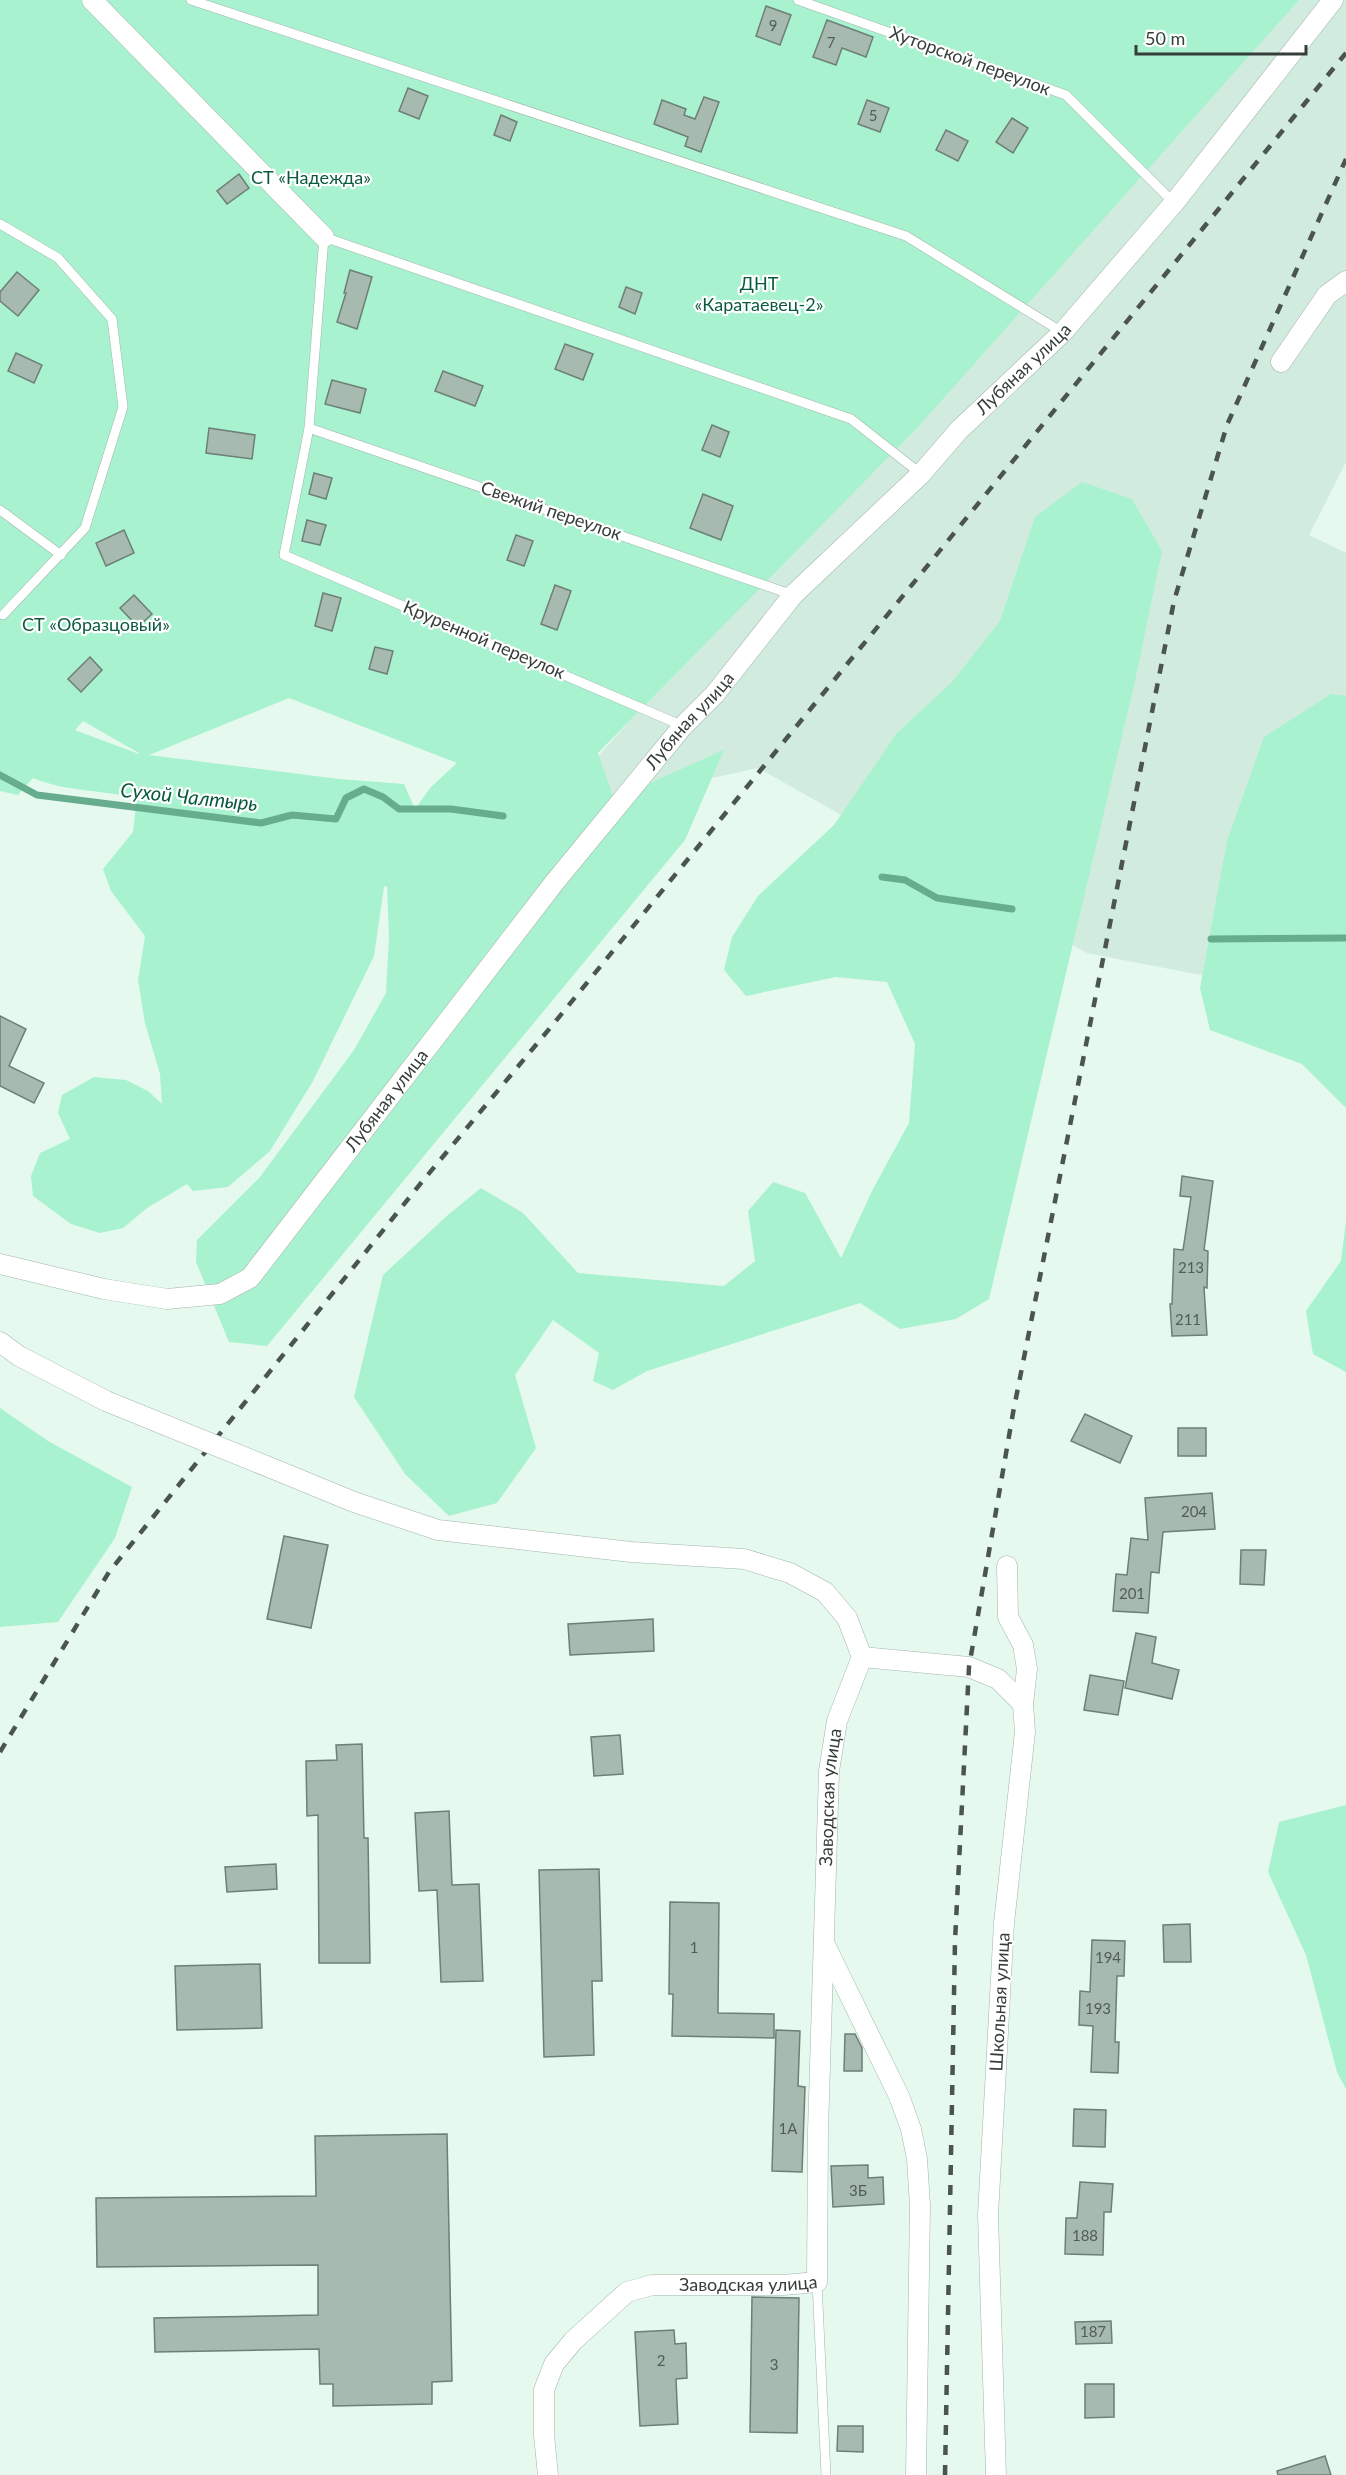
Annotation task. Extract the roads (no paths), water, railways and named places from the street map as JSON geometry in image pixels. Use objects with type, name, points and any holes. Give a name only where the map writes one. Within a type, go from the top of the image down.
[{"type":"street","points":[[92,0],[324,237]]},
{"type":"street","name":"Лубяная улица","points":[[0,1264],[104,1289],[167,1299],[220,1294],[250,1278],[555,883],[683,726],[715,694],[793,595],[921,474],[959,430],[1063,332],[1174,202],[1333,0]]},
{"type":"street","points":[[1281,362],[1327,295],[1346,281]]},
{"type":"street","points":[[0,1342],[19,1356],[106,1401],[354,1502],[438,1530],[631,1552],[744,1559],[790,1573],[825,1592],[847,1618],[862,1657],[969,1667],[998,1679],[1023,1704]]},
{"type":"street","name":"Школьная улица","points":[[996,2475],[988,2215],[1004,1923],[1025,1732],[1023,1704],[1027,1669],[1023,1645],[1008,1617],[1007,1566]]},
{"type":"street","name":"Заводская улица","points":[[548,2475],[544,2435],[544,2391],[554,2364],[573,2341],[627,2292],[652,2285],[783,2285],[817,2282],[818,2131],[829,1770],[837,1721],[862,1657]]},
{"type":"street","name":"Заводская улица","points":[[824,1942],[899,2097],[911,2129],[917,2159],[921,2205],[916,2475]]},
{"type":"lane","points":[[191,0],[906,236],[1063,332]]},
{"type":"lane","name":"Хуторской переулок","points":[[798,0],[1066,95],[1174,202]]},
{"type":"lane","points":[[0,225],[58,258],[112,319],[123,407],[85,528],[3,615]]},
{"type":"lane","points":[[309,428],[324,237],[851,419],[921,474]]},
{"type":"lane","name":"Круренной переулок","points":[[309,428],[284,555],[683,726]]},
{"type":"lane","name":"Свежий переулок","points":[[309,428],[793,595]]},
{"type":"lane","points":[[0,510],[61,555]]},
{"type":"lane","points":[[817,2282],[826,2475]]},
{"type":"waterway","name":"Сухой Чалтырь","points":[[0,775],[37,795],[261,823],[292,815],[336,819],[346,798],[364,789],[383,797],[399,809],[451,809],[503,816]]},
{"type":"waterway","name":"Сухой Чалтырь","points":[[882,877],[905,880],[937,898],[1012,909]]},
{"type":"waterway","name":"Сухой Чалтырь","points":[[1211,939],[1346,938]]},
{"type":"railway","points":[[0,1752],[109,1572],[421,1183],[1346,53]]},
{"type":"railway","points":[[945,2475],[955,1941],[969,1667],[1013,1413],[1174,601],[1227,425],[1346,159]]},
{"type":"park label","name":"СТ «Надежда»","points":[[311,178]]},
{"type":"park label","name":"ДНТ «Каратаевец-2»","points":[[759,294]]},
{"type":"park label","name":"СТ «Образцовый»","points":[[96,625]]}]
